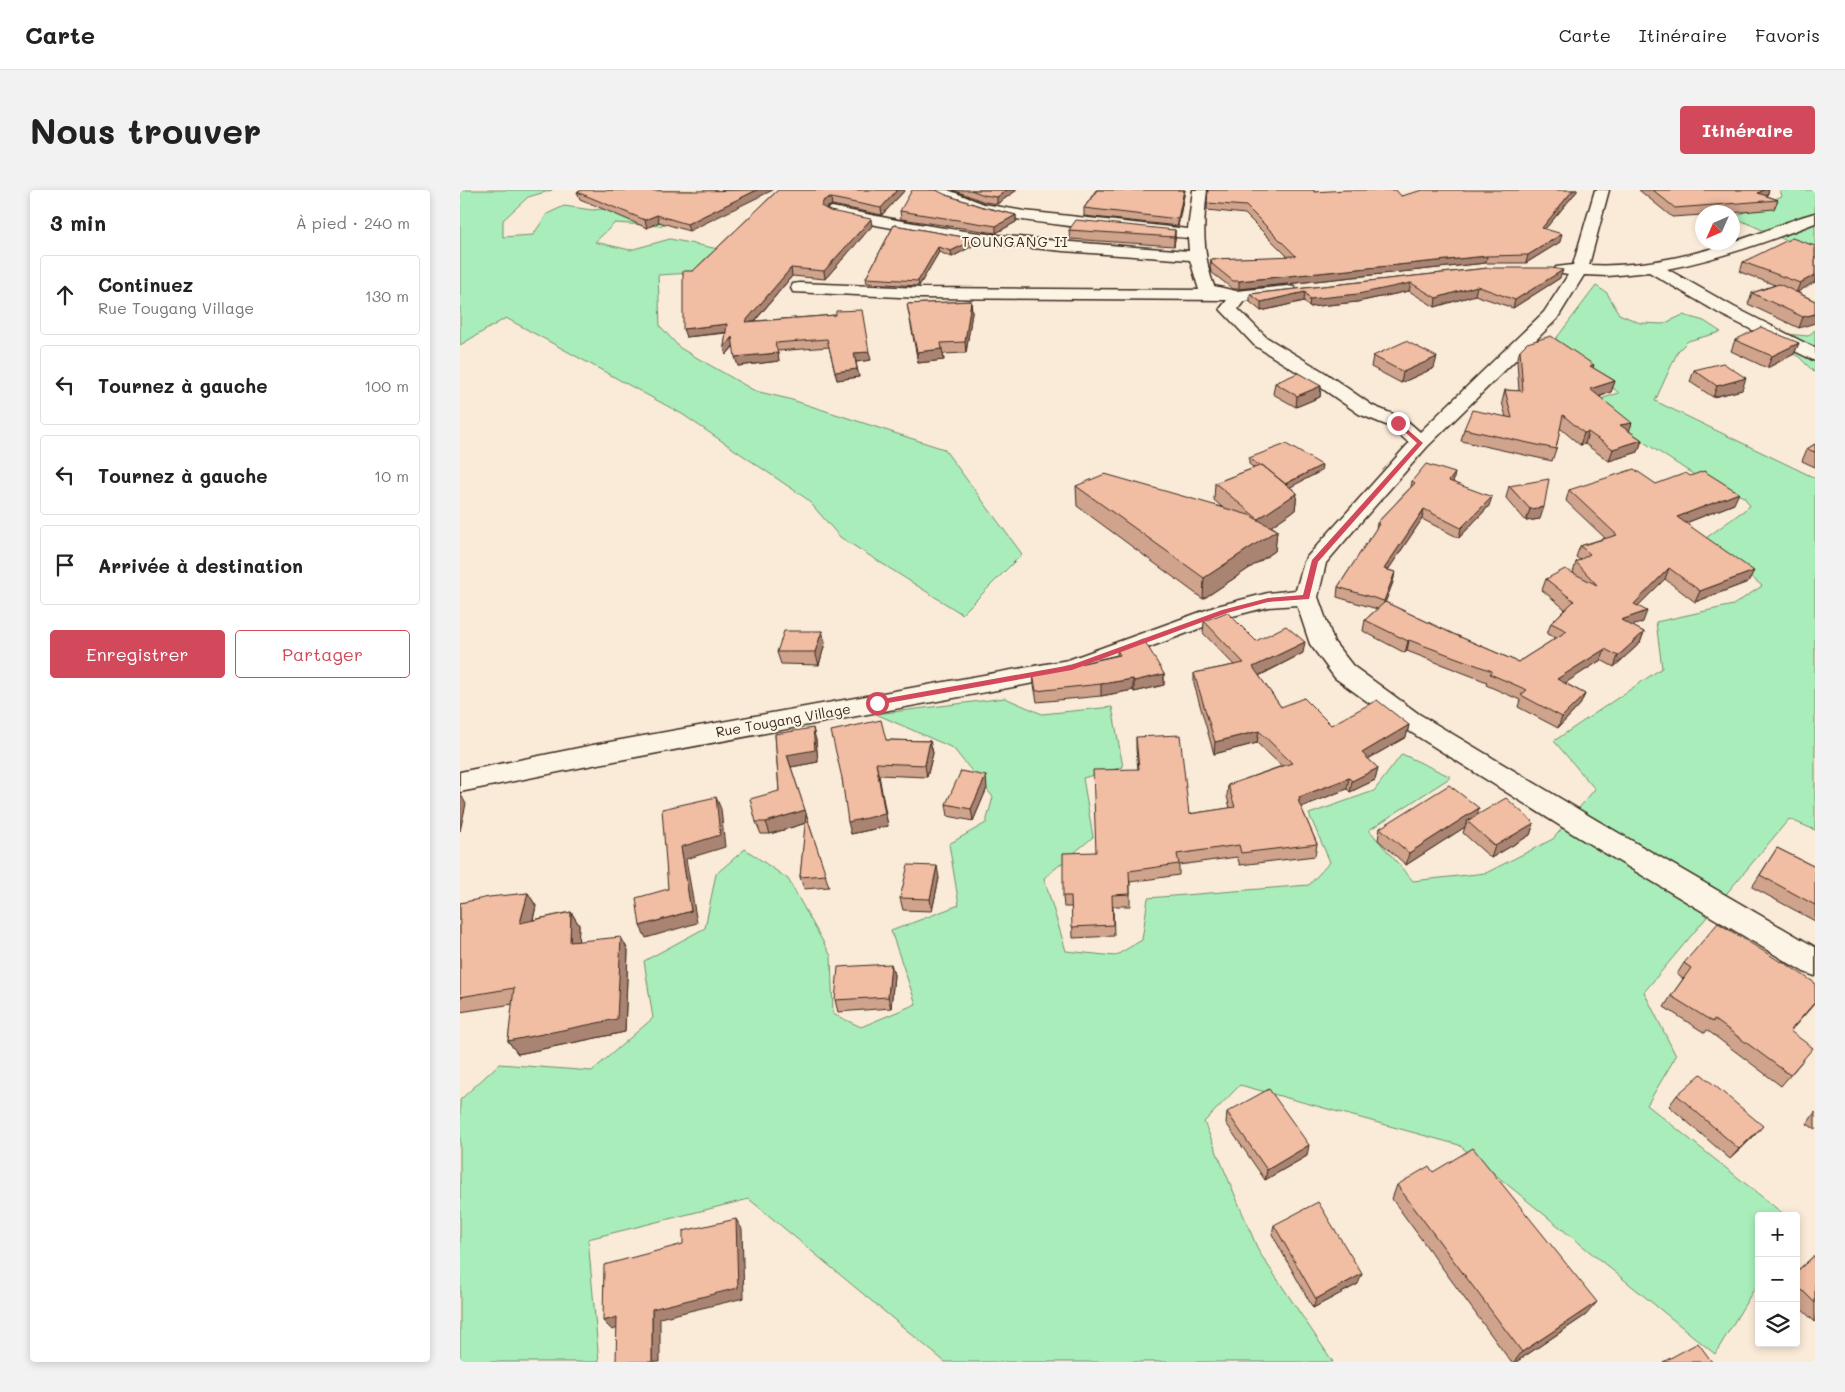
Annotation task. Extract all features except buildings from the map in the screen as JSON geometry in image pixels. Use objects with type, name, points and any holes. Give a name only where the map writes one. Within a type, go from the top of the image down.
[{"type":"street","points":[[937,190],[974,207],[1013,214],[1099,225],[1196,234]]},
{"type":"street","points":[[1200,190],[1195,218],[1198,267],[1207,289],[1220,295]]},
{"type":"street","points":[[1602,190],[1580,269],[1551,315],[1420,443],[1315,562],[1306,597],[1322,644],[1344,672],[1410,720],[1588,829],[1815,963]]},
{"type":"street","points":[[832,212],[920,229],[980,238],[1198,256]]},
{"type":"street","points":[[1543,270],[1580,269],[1608,271],[1651,267],[1726,251],[1815,218]]},
{"type":"street","points":[[1651,267],[1728,311],[1815,356]]},
{"type":"street","points":[[799,288],[941,293],[1239,296],[1308,289]]},
{"type":"street","points":[[1239,296],[1229,309],[1260,341],[1317,376],[1366,410],[1398,423],[1420,443]]},
{"type":"street","name":"Rue Tougang Village","points":[[460,782],[593,755],[1072,668],[1225,611],[1268,600],[1306,597]]},
{"type":"green space","points":[[460,190],[552,190],[528,197],[503,220],[503,237],[533,235],[547,214],[564,206],[592,210],[637,206],[690,212],[660,226],[615,223],[595,242],[630,250],[670,239],[718,249],[708,272],[658,275],[660,326],[680,348],[755,391],[789,399],[944,449],[1022,554],[962,614],[840,537],[807,499],[682,414],[506,318],[460,345]]},
{"type":"green space","points":[[1780,190],[1815,190],[1815,253],[1740,220],[1740,214],[1782,196]]},
{"type":"green space","points":[[1596,286],[1607,293],[1619,314],[1640,323],[1663,324],[1683,315],[1704,321],[1721,332],[1688,341],[1678,351],[1655,401],[1815,478],[1815,830],[1789,819],[1644,992],[1676,1056],[1647,1105],[1781,1212],[1755,1212],[1755,1288],[1715,1354],[1459,1145],[1240,1085],[1204,1122],[1259,1252],[1333,1362],[945,1362],[749,1199],[588,1239],[599,1362],[460,1362],[460,1100],[499,1064],[592,1071],[653,1018],[644,961],[705,928],[716,874],[745,849],[788,879],[831,956],[833,1014],[861,1027],[916,1004],[891,931],[959,905],[949,844],[986,823],[993,797],[953,748],[876,714],[1005,698],[1042,714],[1112,707],[1123,767],[1083,778],[1093,837],[1044,878],[1066,951],[1115,956],[1142,940],[1148,898],[1309,885],[1330,862],[1309,814],[1374,791],[1402,754],[1451,777],[1369,830],[1413,881],[1486,873],[1553,839],[1595,789],[1554,741],[1662,668],[1656,622],[1733,605],[1762,586],[1706,538],[1750,506],[1744,497],[1696,476],[1585,404],[1619,393],[1555,340]]},
{"type":"green space","points":[[1815,330],[1815,373],[1799,357],[1751,331],[1808,336]]},
{"type":"district","name":"TOUNGANG II","points":[[1015,241]]},
{"type":"route","points":[[877,703],[1072,668],[1225,611],[1268,600],[1306,597],[1315,562],[1420,443],[1398,423]]}]
